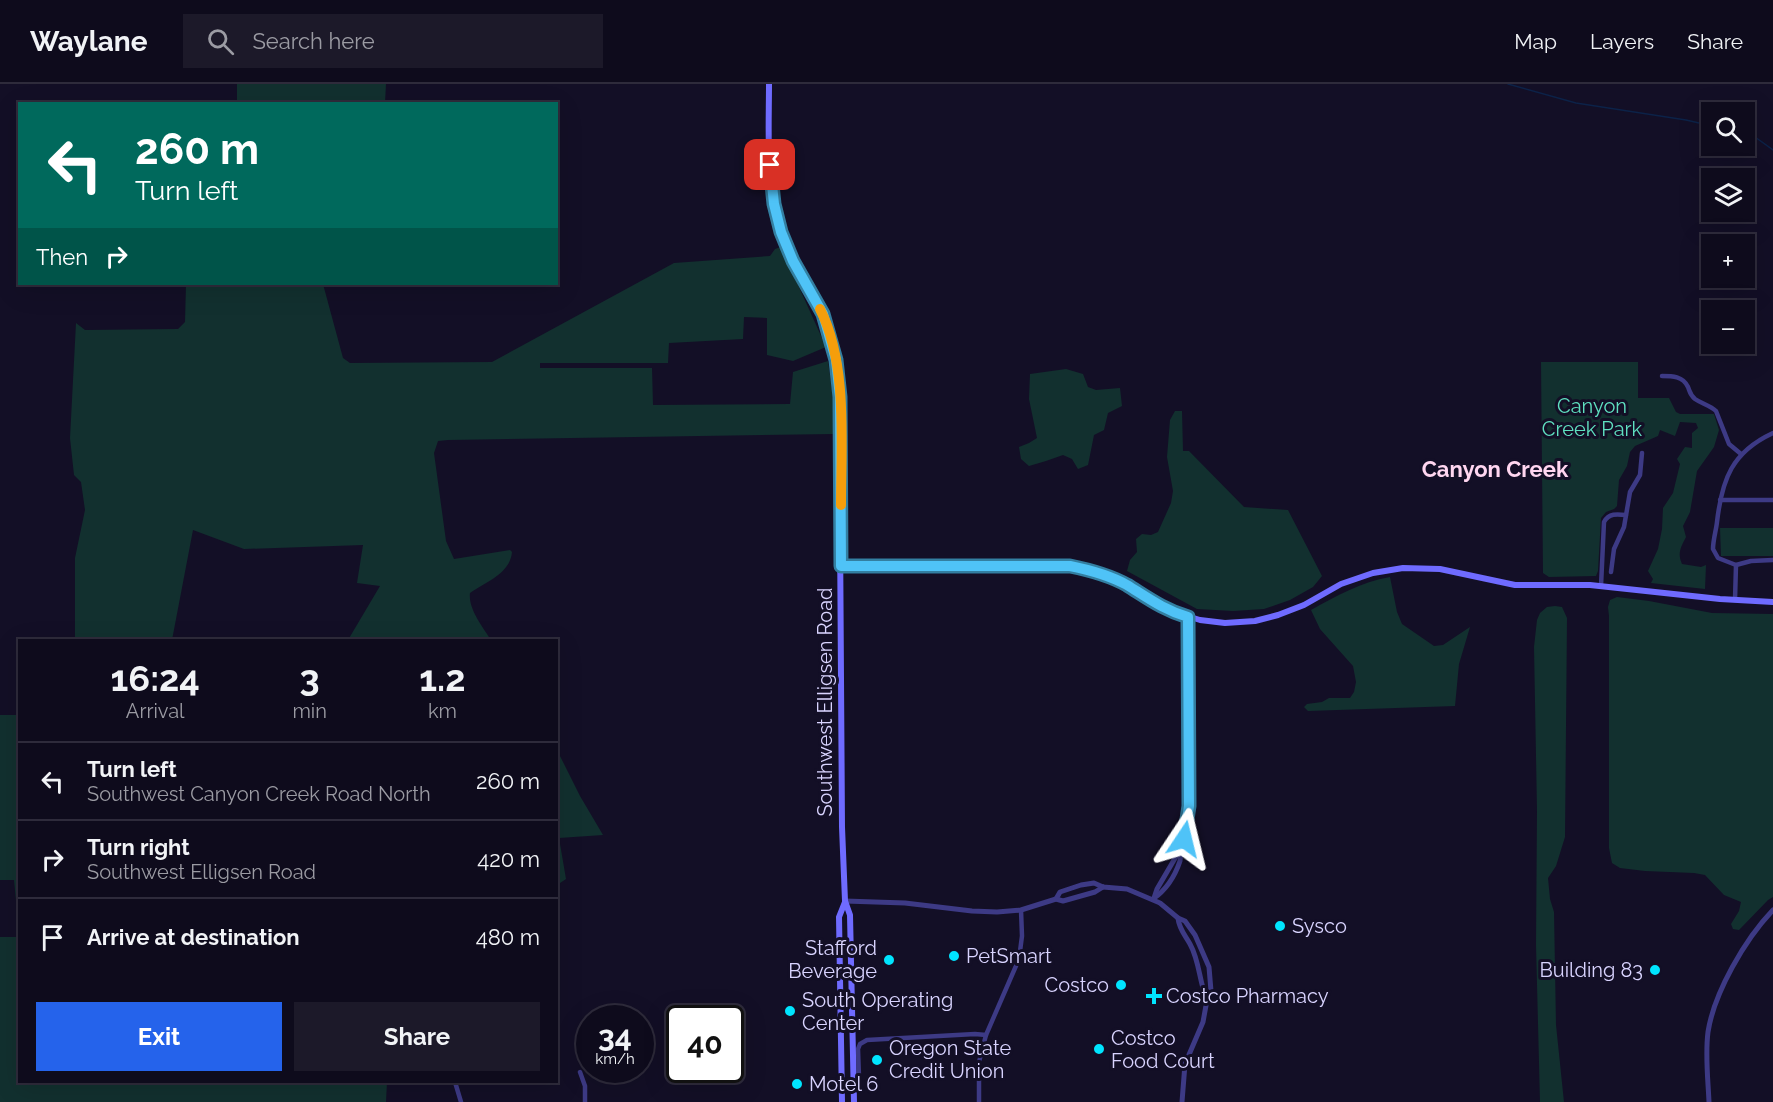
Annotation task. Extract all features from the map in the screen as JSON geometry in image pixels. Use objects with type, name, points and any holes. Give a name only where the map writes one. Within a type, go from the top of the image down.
[{"type":"main road","name":"Southwest Elligsen Road","points":[[769,84],[770,172],[776,216],[787,248],[823,314],[839,379],[842,827],[845,902],[850,915],[854,1102]]},
{"type":"main road","points":[[841,566],[1070,566],[1102,574],[1164,609],[1188,617],[1225,623],[1261,620],[1298,608],[1330,589],[1353,579],[1403,568],[1440,569],[1515,585],[1601,586],[1773,602]]},
{"type":"main road","name":"Southwest Elligsen Road","points":[[842,1102],[839,917],[845,902]]},
{"type":"street","points":[[1662,376],[1681,379],[1691,395],[1712,407],[1716,411],[1729,444],[1741,454]]},
{"type":"street","points":[[1773,433],[1753,443],[1741,454],[1724,482],[1713,549],[1718,558],[1736,565],[1751,561],[1773,560]]},
{"type":"street","points":[[1611,572],[1614,549],[1624,527],[1630,492],[1640,475],[1642,453]]},
{"type":"street","points":[[1720,500],[1773,500]]},
{"type":"street","points":[[1601,586],[1604,522],[1611,515],[1626,515]]},
{"type":"street","points":[[1735,600],[1736,565]]},
{"type":"street","points":[[1153,899],[1163,892],[1169,883],[1180,860],[1186,833],[1189,806],[1188,617]]},
{"type":"street","points":[[1056,899],[1060,892],[1094,883],[1103,887],[1127,889],[1153,899],[1185,921],[1191,928],[1204,953],[1211,991],[1203,1022],[1185,1064],[1182,1102]]},
{"type":"street","points":[[845,902],[905,903],[981,912],[1021,910],[1056,899],[1064,901],[1095,892],[1103,887]]},
{"type":"street","points":[[979,1102],[979,1062],[986,1035],[1019,959],[1022,936],[1021,910]]},
{"type":"street","points":[[1709,1102],[1707,1043],[1712,1014],[1751,936],[1773,910]]},
{"type":"street","points":[[854,1088],[859,1077],[858,1048],[867,1040],[986,1035]]},
{"type":"street","points":[[455,1083],[461,1102]]},
{"type":"street","points":[[584,1083],[585,1102]]},
{"type":"green space","points":[[237,84],[386,84],[385,102],[237,102]]},
{"type":"green space","points":[[781,247],[826,347],[793,361],[767,355],[767,318],[744,317],[743,339],[669,343],[668,363],[540,363],[540,368],[652,368],[653,405],[790,404],[793,372],[828,361],[834,404],[834,434],[438,441],[434,453],[446,541],[454,559],[510,550],[512,552],[502,572],[470,593],[471,605],[490,639],[349,639],[380,586],[357,583],[363,545],[244,549],[193,530],[172,639],[75,639],[75,558],[85,510],[81,482],[74,475],[70,438],[76,323],[85,330],[178,329],[185,322],[186,285],[323,285],[343,358],[350,363],[492,362],[674,263],[770,256],[775,249]]},
{"type":"green space","name":"Canyon Creek Park","points":[[1541,362],[1638,362],[1638,398],[1669,398],[1676,412],[1680,414],[1714,414],[1719,430],[1714,447],[1697,471],[1690,512],[1683,526],[1686,537],[1680,553],[1682,564],[1701,567],[1706,565],[1705,589],[1651,583],[1653,579],[1648,571],[1658,549],[1663,508],[1673,493],[1680,464],[1677,459],[1685,447],[1692,448],[1692,433],[1698,428],[1696,423],[1680,422],[1675,436],[1660,430],[1658,436],[1635,446],[1630,452],[1627,466],[1619,480],[1617,506],[1601,518],[1596,576],[1549,577],[1543,573]]},
{"type":"green space","points":[[1066,369],[1083,374],[1088,387],[1096,390],[1120,388],[1122,406],[1108,413],[1104,430],[1094,435],[1088,465],[1078,469],[1072,459],[1063,455],[1029,466],[1021,459],[1019,447],[1037,438],[1029,399],[1030,374]]},
{"type":"green space","points":[[1175,411],[1182,411],[1183,451],[1189,451],[1244,507],[1288,510],[1322,576],[1313,587],[1290,600],[1264,609],[1233,611],[1197,609],[1127,571],[1130,560],[1137,552],[1136,539],[1142,534],[1151,535],[1158,532],[1171,503],[1173,491],[1167,457],[1170,420]]},
{"type":"green space","points":[[1720,528],[1773,528],[1773,556],[1721,556]]},
{"type":"green space","points":[[1390,577],[1397,612],[1402,624],[1434,646],[1443,645],[1470,627],[1459,664],[1455,706],[1308,711],[1304,707],[1307,704],[1322,702],[1329,698],[1350,698],[1356,682],[1353,666],[1320,629],[1311,610],[1359,586]]},
{"type":"green space","points":[[1617,597],[1712,613],[1773,614],[1773,897],[1739,930],[1733,929],[1731,924],[1739,911],[1741,902],[1724,895],[1705,875],[1620,868],[1612,863],[1609,848],[1608,607],[1610,600]]},
{"type":"green space","points":[[1547,607],[1562,607],[1567,618],[1565,837],[1556,866],[1548,878],[1554,912],[1556,1025],[1564,1102],[1540,1102],[1536,945],[1537,810],[1534,647],[1540,613]]},
{"type":"green space","points":[[0,715],[18,715],[18,922],[14,880],[0,880]]},
{"type":"green space","points":[[558,752],[603,835],[559,838],[566,879],[558,884]]},
{"type":"green space","points":[[0,937],[18,937],[18,1083],[387,1083],[386,1102],[0,1102]]},
{"type":"waterway","points":[[1508,84],[1576,103],[1701,123]]},
{"type":"waterway","points":[[1755,137],[1773,150]]},
{"type":"slow traffic","points":[[820,309],[831,340],[839,379],[841,505]]},
{"type":"place","name":"Sysco","points":[[1280,926]]},
{"type":"place","name":"PetSmart","points":[[954,956]]},
{"type":"place","name":"Stafford Beverage","points":[[889,960]]},
{"type":"place","name":"Building 83","points":[[1655,970]]},
{"type":"place","name":"Costco","points":[[1121,985]]},
{"type":"place","name":"Costco Pharmacy","points":[[1154,996]]},
{"type":"place","name":"South Operating Center","points":[[790,1011]]},
{"type":"place","name":"Costco Food Court","points":[[1099,1049]]},
{"type":"place","name":"Oregon State Credit Union","points":[[877,1060]]},
{"type":"place","name":"Motel 6","points":[[797,1084]]},
{"type":"district","name":"Canyon Creek","points":[[1495,469]]},
{"type":"route","points":[[770,165],[774,204],[781,232],[793,261],[823,314],[836,360],[840,397],[841,566],[1070,566],[1102,574],[1164,609],[1188,617],[1189,806],[1184,839]]}]
